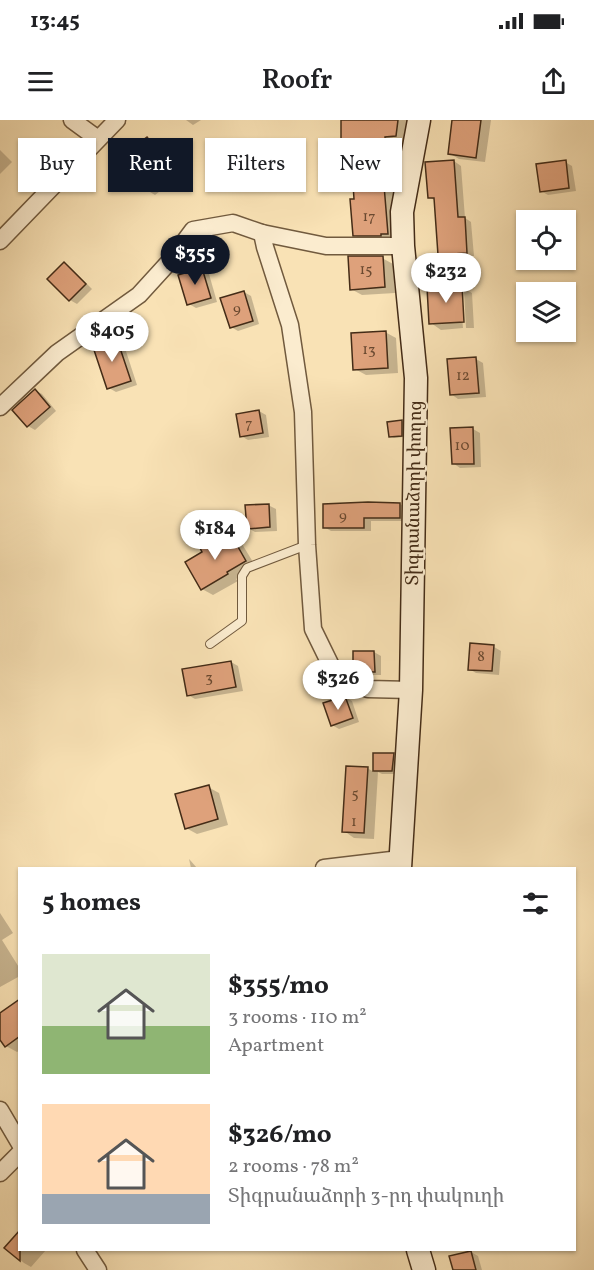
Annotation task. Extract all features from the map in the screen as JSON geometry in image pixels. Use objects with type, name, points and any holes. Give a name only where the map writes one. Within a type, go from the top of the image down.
[{"type":"main road","name":"Տիգրանաձորի փողոց","points":[[400,864],[411,690],[416,378],[403,246],[402,212],[419,120]]},
{"type":"main road","points":[[418,1251],[424,1270]]},
{"type":"street","points":[[72,120],[98,139]]},
{"type":"street","points":[[0,241],[117,120]]},
{"type":"street","points":[[0,406],[57,353],[139,295],[170,261],[193,230],[233,223],[262,233],[326,246],[403,246]]},
{"type":"street","points":[[262,233],[290,325],[303,412],[307,545],[313,629],[335,675],[368,689],[411,690]]},
{"type":"street","points":[[343,867],[400,864]]},
{"type":"street","points":[[0,1110],[18,1141]]},
{"type":"street","points":[[0,1173],[18,1155]]},
{"type":"street","points":[[86,1251],[98,1270]]},
{"type":"lane","points":[[210,644],[242,621],[242,576],[247,568],[307,545]]},
{"type":"building","points":[[341,120],[398,120],[396,136],[341,138]]},
{"type":"building","points":[[452,120],[481,120],[476,158],[448,154]]},
{"type":"building","points":[[454,160],[458,217],[465,217],[467,253],[438,255],[434,198],[428,198],[425,162]]},
{"type":"building","points":[[566,160],[569,188],[540,192],[536,164]]},
{"type":"building","points":[[354,192],[385,192],[388,234],[353,236],[350,199],[354,199]]},
{"type":"building","points":[[348,256],[383,256],[385,287],[350,290]]},
{"type":"building","points":[[64,262],[86,284],[69,301],[47,279]]},
{"type":"building","points":[[202,268],[211,298],[187,305],[178,275]]},
{"type":"building","points":[[462,285],[464,322],[429,324],[427,287]]},
{"type":"building","points":[[244,291],[253,321],[230,328],[220,298]]},
{"type":"building","points":[[386,331],[388,368],[353,370],[351,333]]},
{"type":"building","points":[[116,336],[131,381],[107,389],[92,344]]},
{"type":"building","points":[[476,357],[479,393],[450,395],[447,359]]},
{"type":"building","points":[[35,389],[50,407],[27,427],[12,410]]},
{"type":"building","points":[[259,410],[263,433],[240,437],[236,414]]},
{"type":"building","points":[[402,420],[402,436],[389,437],[387,422]]},
{"type":"building","points":[[473,427],[474,464],[452,464],[450,428]]},
{"type":"building","points":[[400,503],[400,518],[364,518],[364,528],[323,528],[323,504]]},
{"type":"building","points":[[269,504],[270,527],[247,529],[245,505]]},
{"type":"building","points":[[229,531],[246,561],[201,590],[185,562],[202,552],[200,548]]},
{"type":"building","points":[[470,643],[494,645],[492,671],[468,670]]},
{"type":"building","points":[[353,651],[374,651],[375,672],[353,671]]},
{"type":"building","points":[[231,661],[236,687],[187,696],[182,669]]},
{"type":"building","points":[[345,696],[353,718],[331,726],[323,703]]},
{"type":"building","points":[[373,753],[394,753],[392,771],[373,771]]},
{"type":"building","points":[[346,766],[368,767],[364,833],[342,832]]},
{"type":"building","points":[[209,785],[218,819],[185,829],[175,794]]},
{"type":"building","points":[[18,1000],[18,1037],[5,1047],[0,1040],[0,1013]]},
{"type":"building","points":[[18,1232],[20,1261],[4,1248]]},
{"type":"building","points":[[471,1251],[476,1270],[453,1270],[449,1256]]}]
